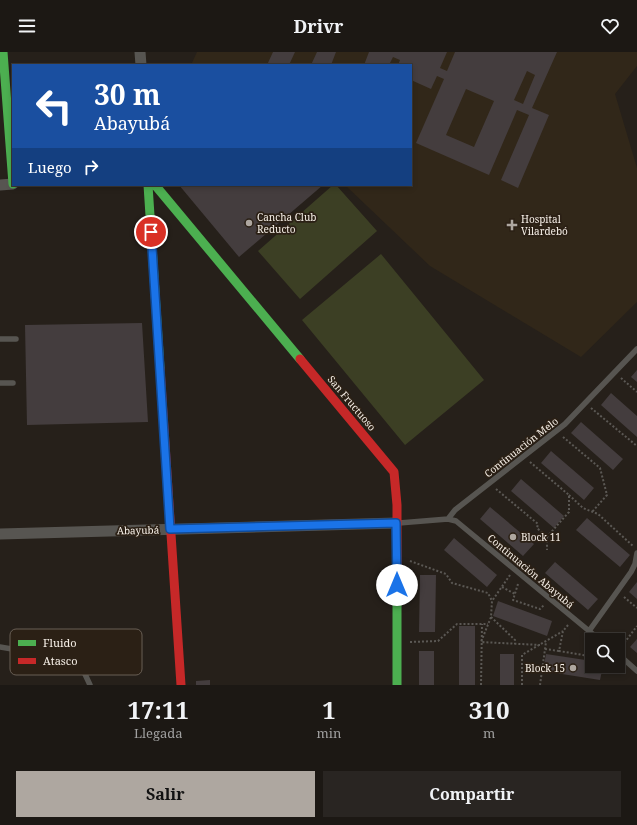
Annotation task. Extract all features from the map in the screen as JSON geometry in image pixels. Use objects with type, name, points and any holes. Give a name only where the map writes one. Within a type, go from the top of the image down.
[{"type":"street","points":[[3,52],[12,171]]},
{"type":"street","points":[[140,52],[141,64]]},
{"type":"street","points":[[0,184],[12,184]]},
{"type":"street","points":[[148,186],[181,685]]},
{"type":"street","name":"San Fructuoso","points":[[156,186],[394,472],[396,486],[397,685]]},
{"type":"street","name":"Abayubá","points":[[0,534],[396,523]]},
{"type":"lane","points":[[0,339],[16,339]]},
{"type":"lane","name":"Continuación Melo","points":[[448,519],[455,510],[565,424],[637,349]]},
{"type":"lane","points":[[0,383],[13,383]]},
{"type":"lane","points":[[396,523],[448,519]]},
{"type":"lane","name":"Continuación Abayubá","points":[[448,519],[456,521],[591,633]]},
{"type":"lane","points":[[589,631],[631,572],[637,553]]},
{"type":"lane","points":[[0,647],[10,649]]},
{"type":"lane","points":[[625,660],[637,671]]},
{"type":"lane","points":[[85,675],[90,685]]},
{"type":"path","points":[[614,372],[637,392]]},
{"type":"path","points":[[586,403],[637,446]]},
{"type":"path","points":[[556,432],[600,468],[607,495],[592,512]]},
{"type":"path","points":[[523,457],[583,508],[598,514],[637,550]]},
{"type":"path","points":[[489,483],[538,524],[537,528],[547,537]]},
{"type":"path","points":[[547,550],[547,537],[569,512],[569,495]]},
{"type":"path","points":[[396,556],[446,574],[452,583],[488,594],[492,601]]},
{"type":"path","points":[[481,642],[491,617],[492,601],[514,569]]},
{"type":"path","points":[[521,575],[513,600],[540,609],[550,599]]},
{"type":"path","points":[[502,587],[514,594]]},
{"type":"path","points":[[617,592],[637,608]]},
{"type":"path","points":[[491,617],[515,640],[515,644]]},
{"type":"path","points":[[522,685],[522,655],[563,631],[574,618]]},
{"type":"path","points":[[397,642],[438,641],[457,624],[488,624]]},
{"type":"path","points":[[481,685],[482,624]]},
{"type":"path","points":[[625,644],[637,628]]},
{"type":"path","points":[[559,651],[563,631]]},
{"type":"path","points":[[481,642],[540,645]]},
{"type":"path","points":[[540,685],[546,642]]},
{"type":"path","points":[[545,649],[585,655]]},
{"type":"shaded area","name":"Hospital Vilardebó","points":[[197,52],[637,52],[637,66],[615,94],[637,168],[637,302],[581,357],[430,266],[346,186],[412,186],[412,64],[191,64]]},
{"type":"green space","points":[[332,186],[337,186],[377,231],[300,299],[258,251]]},
{"type":"green space","points":[[381,254],[484,380],[405,445],[302,320]]},
{"type":"building","points":[[273,52],[295,52],[289,64],[267,64]]},
{"type":"building","points":[[317,52],[336,52],[331,64],[311,64]]},
{"type":"building","points":[[369,52],[447,52],[440,68],[447,71],[455,52],[557,52],[532,108],[549,115],[518,188],[501,180],[529,115],[517,110],[489,175],[416,143],[444,79],[437,76],[431,89],[412,80],[412,64],[398,64],[400,60],[393,57],[390,64],[364,64]],"holes":[[[527,71],[535,75],[523,104],[514,100]],[[466,89],[494,101],[474,147],[446,135]]]},
{"type":"building","name":"Cancha Club Reducto","points":[[180,186],[322,186],[239,257]]},
{"type":"building","points":[[142,323],[148,422],[27,425],[25,325]]},
{"type":"building","points":[[637,370],[637,382],[631,377]]},
{"type":"building","points":[[611,393],[637,416],[637,437],[601,405]]},
{"type":"building","points":[[581,422],[623,459],[613,470],[571,433]]},
{"type":"building","points":[[551,451],[594,488],[584,500],[541,463]]},
{"type":"building","points":[[521,479],[564,516],[554,528],[511,491]]},
{"type":"building","name":"Block 11","points":[[490,507],[534,544],[523,556],[480,519]]},
{"type":"building","points":[[587,518],[630,555],[620,567],[576,530]]},
{"type":"building","points":[[454,538],[497,575],[487,587],[444,550]]},
{"type":"building","points":[[555,562],[598,599],[588,610],[545,573]]},
{"type":"building","points":[[420,575],[436,575],[435,632],[419,632]]},
{"type":"building","points":[[637,582],[637,599],[629,592]]},
{"type":"building","points":[[498,601],[552,621],[547,636],[493,616]]},
{"type":"building","points":[[459,626],[475,626],[475,685],[459,685]]},
{"type":"building","points":[[637,639],[637,653],[630,647]]},
{"type":"building","points":[[419,651],[434,651],[434,685],[419,685]]},
{"type":"building","points":[[500,654],[514,654],[514,685],[500,685]]},
{"type":"building","name":"Block 15","points":[[546,654],[585,660],[585,673],[602,673],[600,680],[543,671]]},
{"type":"building","points":[[210,680],[210,685],[196,685],[196,681]]},
{"type":"traffic: fast","points":[[3,52],[12,171]]},
{"type":"traffic: fast","points":[[148,186],[160,368]]},
{"type":"traffic: fast","points":[[156,186],[300,359]]},
{"type":"traffic: fast","points":[[397,579],[397,685]]},
{"type":"traffic: jam","points":[[300,359],[394,472],[397,505],[397,579]]},
{"type":"traffic: jam","points":[[160,368],[181,685]]},
{"type":"place","name":"Cancha Club Reducto","points":[[249,223]]},
{"type":"place","name":"Hospital Vilardebó","points":[[512,225]]},
{"type":"place","name":"Block 11","points":[[513,537]]},
{"type":"place","name":"Block 15","points":[[573,668]]},
{"type":"route","points":[[151,232],[170,529],[396,523],[397,585]]}]
